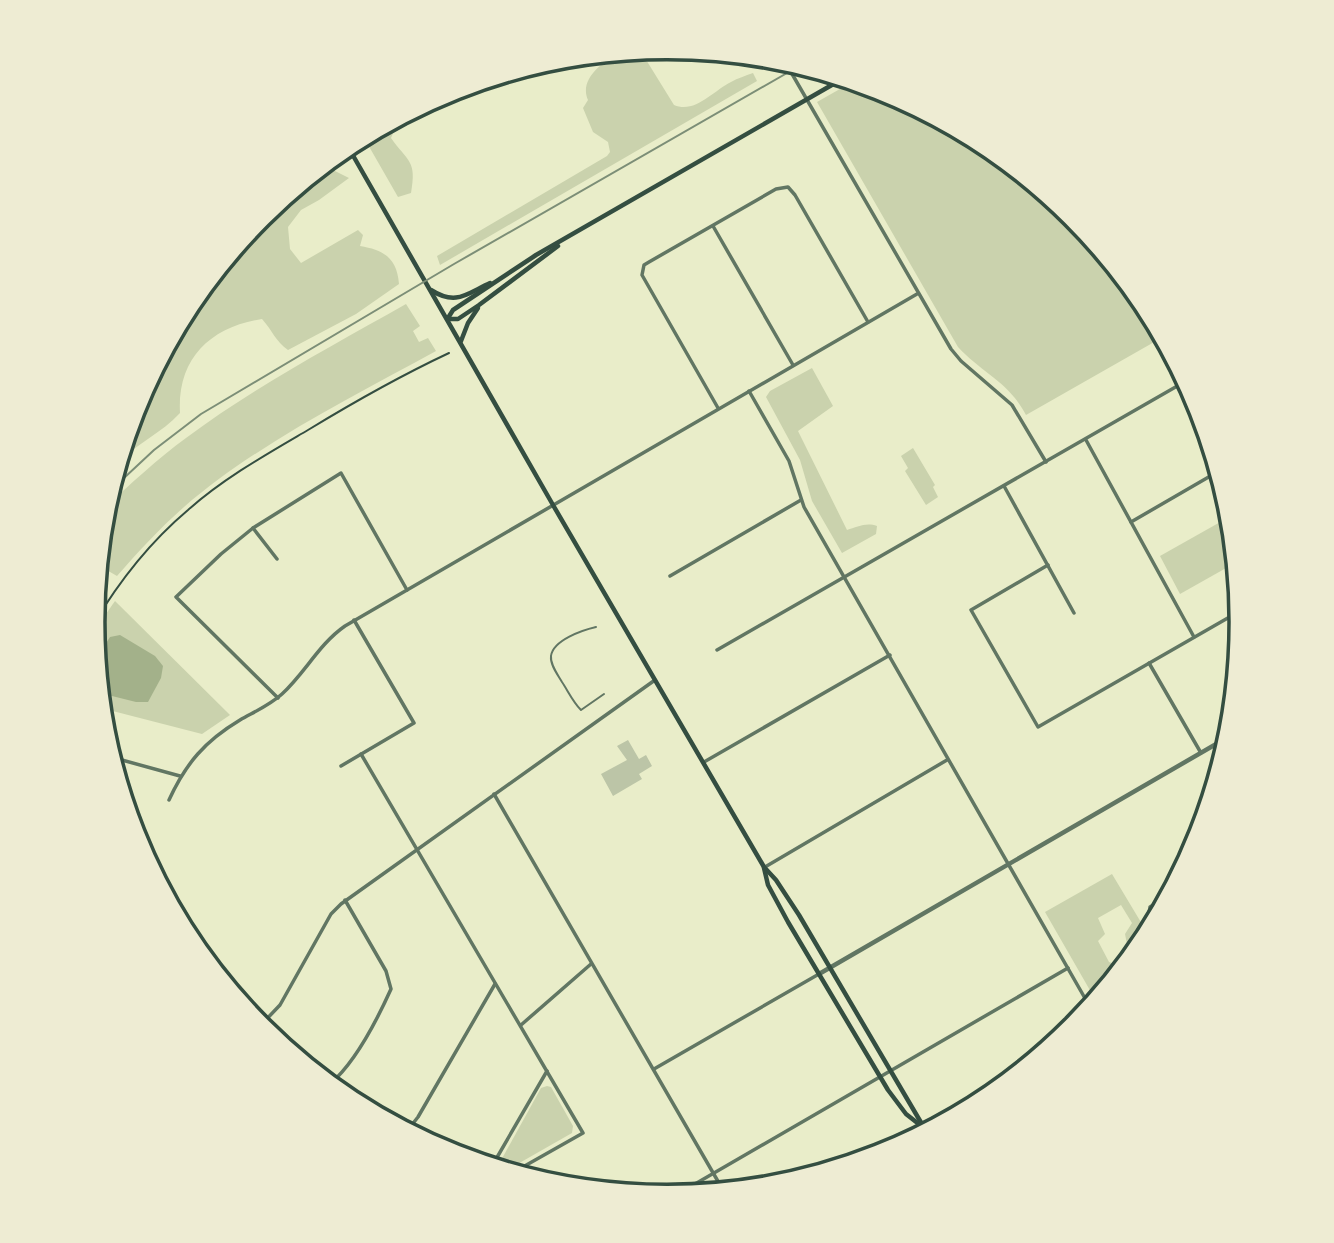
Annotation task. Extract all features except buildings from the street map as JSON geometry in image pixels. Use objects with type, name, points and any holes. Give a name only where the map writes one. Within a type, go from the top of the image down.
[{"type":"main road","points":[[448,319],[453,310],[510,272],[832,85]]},
{"type":"main road","points":[[353,155],[764,867],[799,915],[920,1124]]},
{"type":"main road","points":[[448,319],[458,318],[480,306],[575,233]]},
{"type":"main road","points":[[431,289],[452,300],[510,272]]},
{"type":"main road","points":[[461,341],[468,323],[480,306]]},
{"type":"main road","points":[[764,867],[768,884],[880,1077],[906,1114],[920,1124]]},
{"type":"street","points":[[792,74],[951,349],[1012,405],[1046,462]]},
{"type":"street","points":[[719,408],[645,281],[642,270],[649,262],[776,189],[788,187],[868,322]]},
{"type":"street","points":[[713,226],[793,365]]},
{"type":"street","points":[[169,800],[180,776],[196,755],[218,734],[278,698],[329,639],[354,620],[918,294]]},
{"type":"street","points":[[717,650],[1177,386]]},
{"type":"street","points":[[749,391],[789,461],[801,500],[1085,998]]},
{"type":"street","points":[[1085,439],[1194,637]]},
{"type":"street","points":[[278,698],[176,597],[221,554],[253,528],[341,473],[407,590]]},
{"type":"street","points":[[1130,522],[1210,476]]},
{"type":"street","points":[[1004,486],[1074,613]]},
{"type":"street","points":[[670,576],[801,500]]},
{"type":"street","points":[[253,528],[277,559]]},
{"type":"street","points":[[1048,565],[971,610],[1038,727],[1229,617]]},
{"type":"street","points":[[341,766],[414,723],[354,620]]},
{"type":"street","points":[[704,763],[890,655]]},
{"type":"street","points":[[1149,663],[1201,752]]},
{"type":"street","points":[[268,1017],[280,1004],[331,914],[345,900],[656,680]]},
{"type":"street","points":[[653,1070],[1215,744]]},
{"type":"street","points":[[361,754],[583,1133],[526,1165]]},
{"type":"street","points":[[122,760],[180,776]]},
{"type":"street","points":[[764,867],[947,760]]},
{"type":"street","points":[[494,794],[717,1181]]},
{"type":"street","points":[[338,1077],[356,1054],[388,997],[392,984],[345,900]]},
{"type":"street","points":[[521,1026],[591,964]]},
{"type":"street","points":[[698,1182],[1068,968]]},
{"type":"street","points":[[413,1123],[495,984]]},
{"type":"street","points":[[497,1157],[547,1071]]},
{"type":"lane","points":[[596,627],[584,630],[556,647],[551,659],[562,682],[581,709],[604,694]]},
{"type":"path","points":[[105,605],[143,556],[188,509],[266,455],[340,410],[401,375],[449,353]]},
{"type":"shaded area","points":[[647,61],[674,105],[682,107],[697,104],[731,82],[753,73],[757,81],[440,265],[437,256],[607,156],[610,152],[608,142],[593,132],[583,108],[588,100],[586,86],[604,63]]},
{"type":"shaded area","points":[[843,87],[848,89],[916,117],[979,154],[1038,199],[1090,251],[1113,279],[1154,342],[1026,415],[1003,386],[958,347],[817,102]]},
{"type":"shaded area","points":[[394,131],[391,138],[410,162],[413,174],[411,193],[398,197],[369,146]]},
{"type":"shaded area","points":[[333,170],[349,178],[301,210],[288,227],[290,249],[301,263],[358,230],[363,235],[360,246],[376,250],[388,257],[398,275],[399,284],[356,314],[288,350],[262,319],[227,329],[212,338],[200,349],[184,377],[180,413],[133,450],[163,373],[180,340],[221,279],[270,224],[325,176]]},
{"type":"shaded area","points":[[406,304],[420,326],[413,331],[419,342],[428,338],[436,351],[273,442],[212,484],[175,515],[117,576],[108,571],[120,494],[154,463],[212,419]]},
{"type":"shaded area","points":[[812,368],[833,406],[798,431],[847,530],[865,525],[877,526],[876,534],[842,553],[812,501],[800,460],[766,397],[770,391]]},
{"type":"shaded area","points":[[913,448],[935,485],[933,487],[938,497],[926,505],[905,471],[908,468],[901,456]]},
{"type":"shaded area","points":[[1220,522],[1226,568],[1180,594],[1160,556]]},
{"type":"shaded area","points":[[115,601],[230,715],[202,734],[113,711],[106,658],[105,615]]},
{"type":"shaded area","points":[[120,635],[155,656],[163,666],[161,678],[148,702],[110,696],[106,644],[110,637]]},
{"type":"shaded area","points":[[1112,874],[1141,923],[1127,944],[1125,934],[1132,923],[1121,905],[1098,918],[1105,934],[1098,941],[1109,962],[1113,964],[1091,991],[1045,912]]},
{"type":"shaded area","points":[[551,1087],[573,1126],[572,1133],[519,1163],[502,1158],[541,1088]]},
{"type":"railway","points":[[123,479],[154,450],[201,414],[454,264],[788,73]]}]
